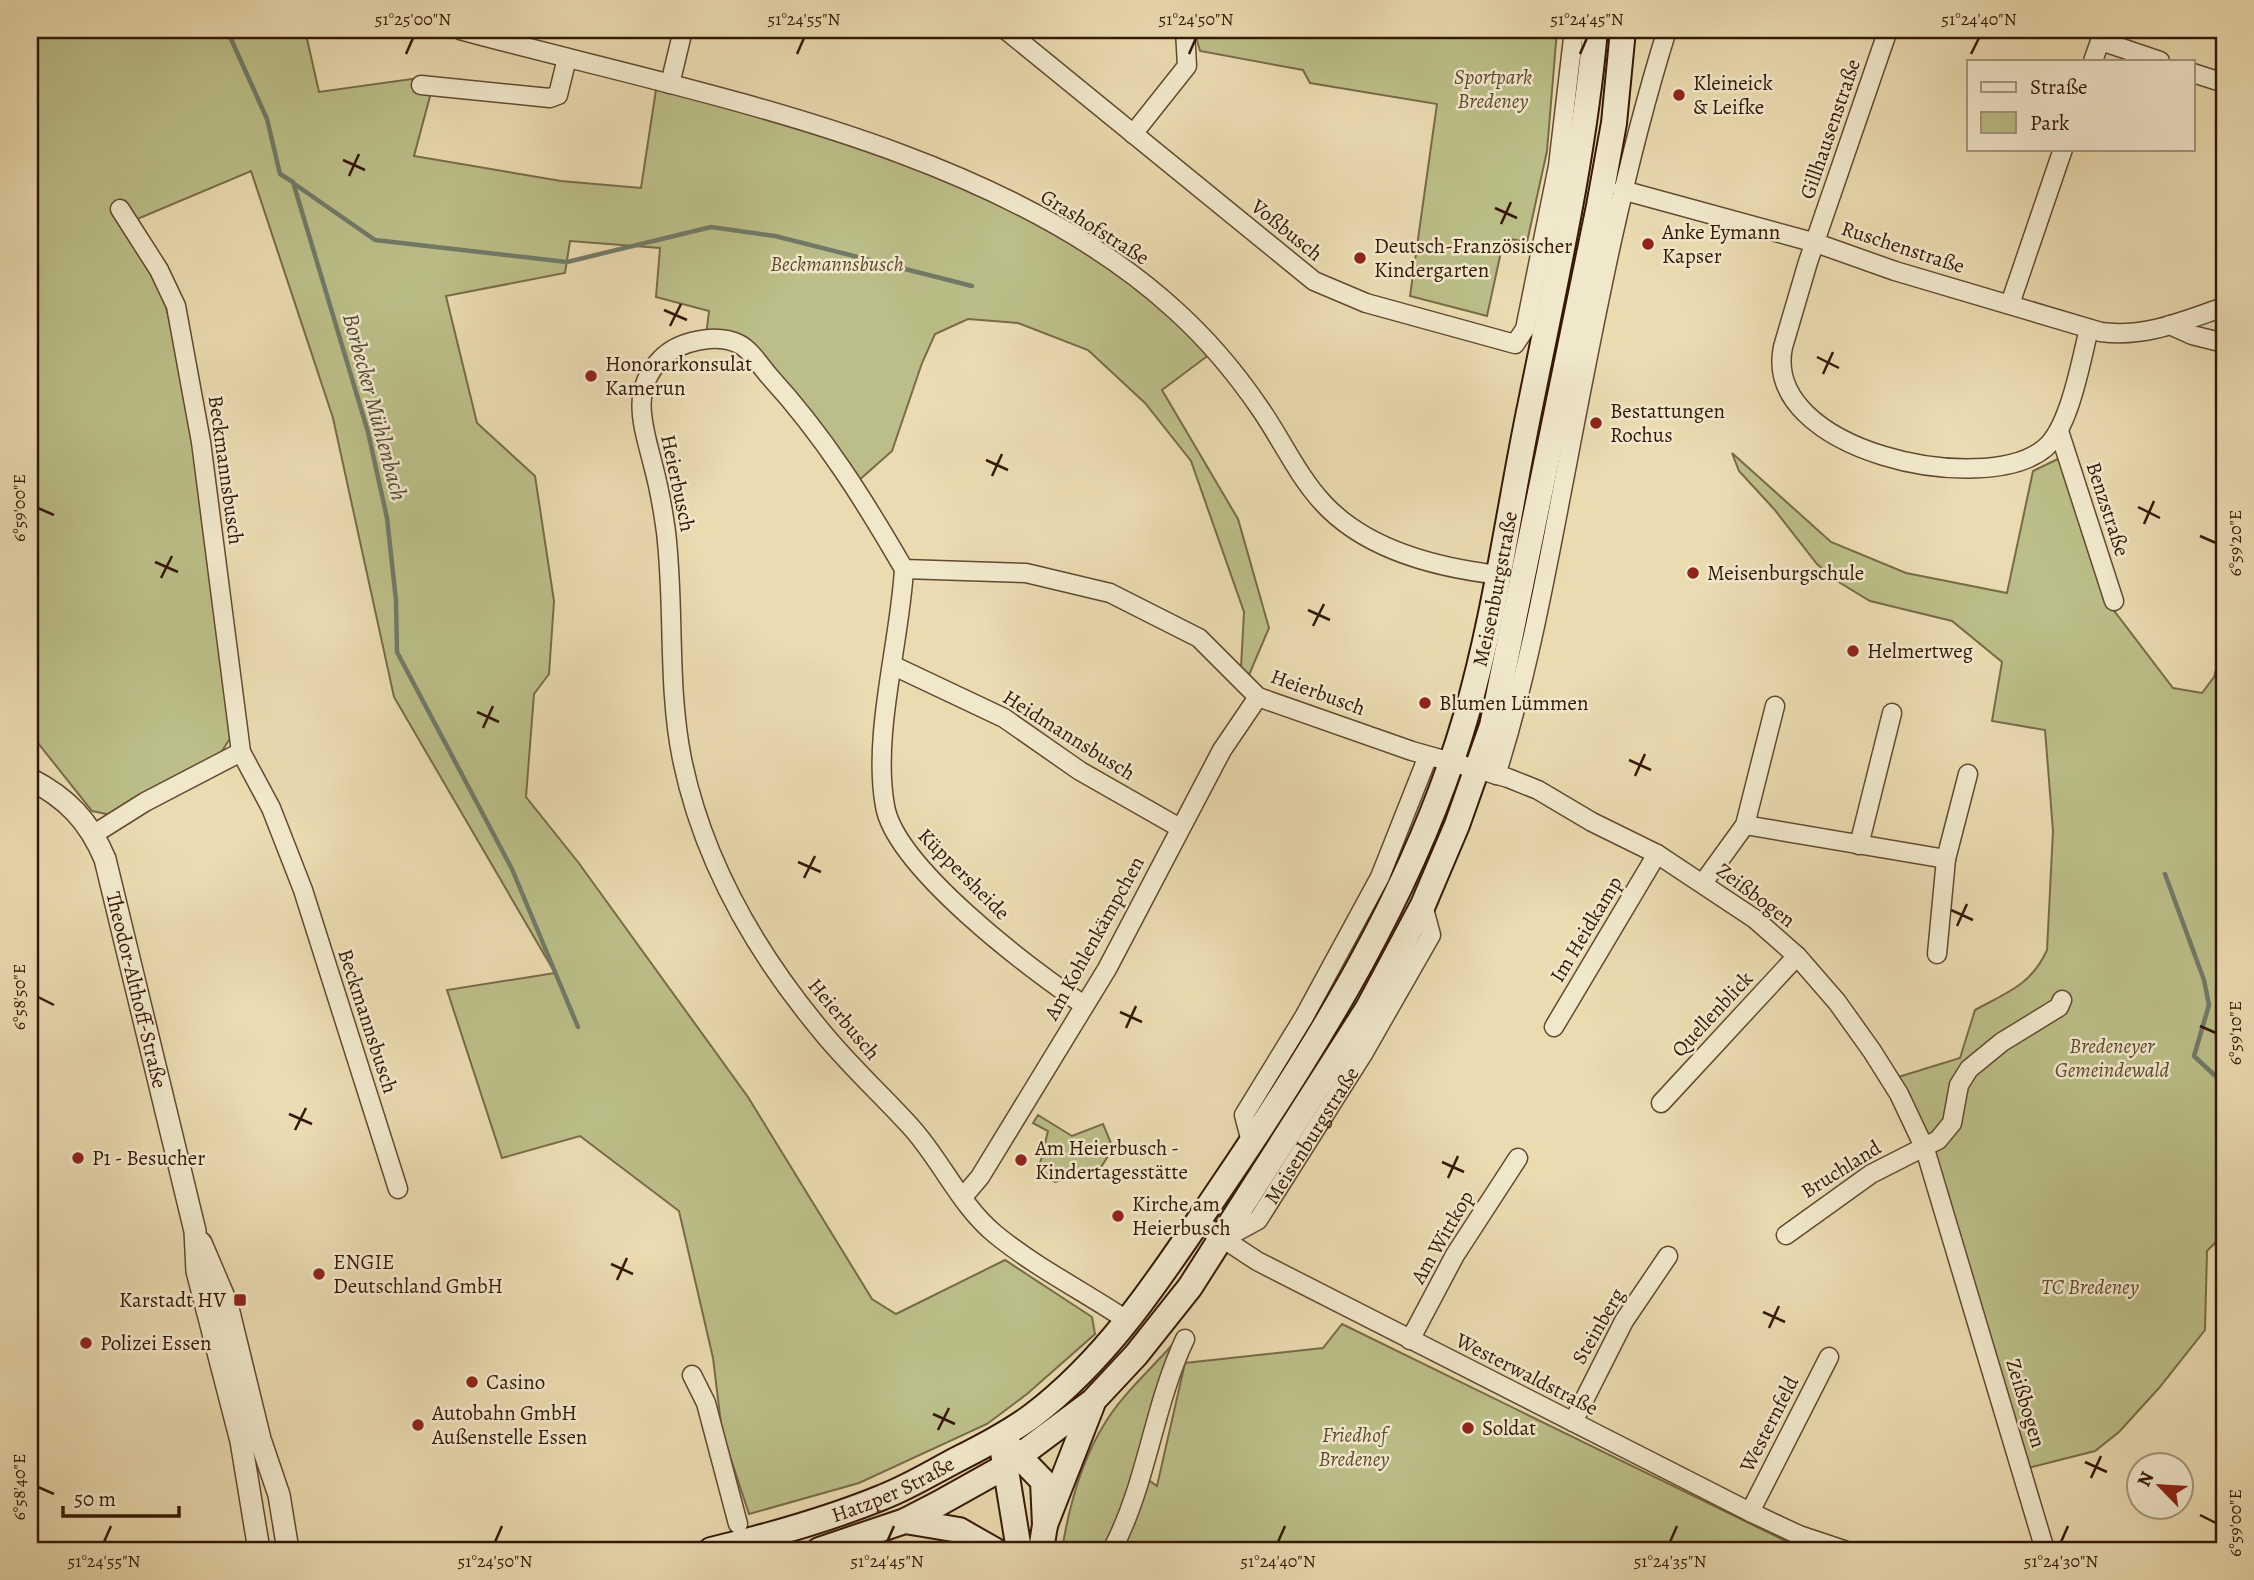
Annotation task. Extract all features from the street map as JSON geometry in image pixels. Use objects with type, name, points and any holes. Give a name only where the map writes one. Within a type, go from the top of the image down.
[{"type":"main road","name":"Meisenburgstraße","points":[[999,1437],[1030,1418],[1073,1382],[1128,1321],[1251,1142],[1309,1051],[1382,925],[1439,760],[1465,720],[1500,575],[1520,455],[1587,119],[1595,30]]},
{"type":"main road","name":"Meisenburgstraße","points":[[1014,1461],[1093,1401],[1136,1355],[1223,1239],[1368,1008],[1423,905],[1487,772],[1492,726],[1524,583],[1599,206],[1614,123],[1623,30]]},
{"type":"main road","points":[[1041,1550],[1045,1525],[1093,1401]]},
{"type":"main road","points":[[999,1437],[1014,1461],[1043,1481],[1045,1525]]},
{"type":"main road","name":"Hatzper Straße","points":[[711,1550],[881,1498],[999,1437]]},
{"type":"main road","points":[[1014,1461],[1019,1550]]},
{"type":"main road","name":"Hatzper Straße","points":[[820,1550],[905,1521],[1014,1461]]},
{"type":"main road","points":[[905,1521],[959,1530],[994,1550]]},
{"type":"street","name":"Grashofstraße","points":[[460,30],[670,84],[818,126],[965,181],[1079,239],[1155,292],[1217,353],[1259,406],[1306,482],[1344,523],[1366,538],[1406,555],[1473,572],[1500,575]]},
{"type":"street","points":[[670,84],[683,30]]},
{"type":"street","name":"Voßbusch","points":[[1006,30],[1297,268],[1328,289],[1375,306],[1515,344],[1525,330],[1558,166],[1574,30]]},
{"type":"street","points":[[1133,134],[1187,66],[1185,30]]},
{"type":"street","name":"Meisenburgstraße","points":[[1487,772],[1515,712],[1540,603],[1622,190],[1642,111],[1667,30]]},
{"type":"street","name":"Gillhausenstraße","points":[[1888,30],[1780,359],[1787,393],[1807,417],[1843,439],[1895,459],[1956,468],[2020,462],[2046,447],[2059,430]]},
{"type":"street","points":[[2093,60],[2102,35],[2158,60]]},
{"type":"street","points":[[421,85],[550,98],[558,95],[562,87],[567,58]]},
{"type":"street","points":[[2194,72],[2224,83]]},
{"type":"street","points":[[2010,304],[2063,150]]},
{"type":"street","name":"Ruschenstraße","points":[[1622,190],[1816,243],[1895,271],[2090,329],[2130,334],[2170,326],[2224,307]]},
{"type":"street","name":"Beckmannsbusch","points":[[120,209],[159,270],[176,306],[201,442],[240,752],[271,808],[303,890],[398,1189]]},
{"type":"street","points":[[2170,326],[2192,335],[2224,342]]},
{"type":"street","points":[[2059,430],[2090,329]]},
{"type":"street","name":"Heierbusch","points":[[1128,1321],[996,1234],[963,1198],[911,1127],[825,1035],[796,999],[728,891],[692,800],[677,727],[669,637],[668,551],[660,494],[640,409],[641,393],[660,360],[672,350],[710,339],[742,345],[808,418],[855,484],[904,569],[1026,573],[1110,593],[1199,638],[1258,697],[1439,760],[1487,772]]},
{"type":"street","name":"Benzstraße","points":[[2059,430],[2114,601]]},
{"type":"street","name":"Küppersheide","points":[[904,569],[884,732],[882,775],[885,807],[897,838],[972,918],[1084,1005]]},
{"type":"street","name":"Heidmannsbusch","points":[[894,666],[1004,718],[1080,771],[1180,828]]},
{"type":"street","name":"Am Kohlenkämpchen","points":[[963,1198],[980,1177],[1130,929],[1222,750],[1258,697]]},
{"type":"street","points":[[1703,883],[1745,825],[1775,706]]},
{"type":"street","points":[[1859,845],[1892,713]]},
{"type":"street","points":[[94,834],[145,802],[240,752]]},
{"type":"street","name":"Zeißbogen","points":[[1487,772],[1538,790],[1592,822],[1657,854],[1703,883],[1755,919],[1797,956],[1837,1002],[1899,1094],[1925,1149],[2045,1550]]},
{"type":"street","points":[[1937,954],[1946,859],[1968,774]]},
{"type":"street","name":"Theodor-Althoff-Straße","points":[[30,779],[57,794],[94,834],[105,859],[195,1231],[227,1304],[260,1438],[279,1495],[288,1550]]},
{"type":"street","points":[[1745,825],[1946,859]]},
{"type":"street","name":"Im Heidkamp","points":[[1554,1027],[1657,854]]},
{"type":"street","name":"Quellenblick","points":[[1661,1103],[1797,956]]},
{"type":"street","points":[[1925,1149],[1945,1133],[1951,1123],[1959,1085],[1969,1069],[2002,1042],[2059,1007],[2062,1000]]},
{"type":"street","name":"Bruchland","points":[[1786,1236],[1871,1174],[1925,1149]]},
{"type":"street","name":"Am Wittkop","points":[[1410,1340],[1455,1255],[1518,1158]]},
{"type":"street","name":"Westerwaldstraße","points":[[1198,1222],[1257,1261],[1328,1294],[1410,1340],[1750,1512],[1799,1535],[1844,1550]]},
{"type":"street","name":"Theodor-Althoff-Straße","points":[[195,1231],[197,1271],[241,1441],[259,1550]]},
{"type":"street","name":"Steinberg","points":[[1573,1422],[1624,1321],[1668,1256]]},
{"type":"street","points":[[1112,1550],[1138,1488],[1173,1364],[1185,1339]]},
{"type":"street","name":"Westernfeld","points":[[1750,1512],[1829,1357]]},
{"type":"street","points":[[692,1375],[712,1423],[740,1539]]},
{"type":"green space","name":"Beckmannsbusch","points":[[30,30],[305,30],[319,92],[419,78],[433,85],[414,156],[561,181],[641,188],[657,83],[891,154],[1078,240],[1214,351],[1162,390],[1238,519],[1269,628],[1249,675],[1241,667],[1244,612],[1191,461],[1145,403],[1088,350],[1018,323],[968,319],[935,334],[922,363],[892,451],[857,482],[744,343],[706,336],[709,311],[656,297],[660,248],[570,241],[565,273],[446,296],[477,423],[535,476],[554,601],[549,674],[534,694],[526,797],[578,862],[748,1097],[872,1299],[896,1314],[1005,1260],[1092,1317],[1095,1334],[1027,1394],[987,1424],[859,1483],[749,1514],[722,1432],[713,1358],[679,1211],[580,1136],[502,1158],[447,990],[555,973],[394,697],[333,418],[251,171],[130,222],[166,306],[196,444],[231,737],[218,757],[116,816],[92,811],[30,733]]},
{"type":"green space","name":"Sportpark Bredeney","points":[[1194,30],[1557,30],[1547,151],[1527,242],[1504,238],[1487,316],[1410,296],[1437,104],[1310,83],[1303,70],[1200,51]]},
{"type":"green space","name":"Bredeneyer Gemeindewald","points":[[1732,453],[1831,542],[1906,573],[2007,593],[2033,471],[2064,456],[2109,604],[2173,688],[2202,693],[2214,677],[2224,639],[2224,1234],[2207,1251],[2205,1330],[2159,1388],[2119,1432],[2095,1451],[2024,1469],[1892,1079],[1960,1058],[1975,1010],[2026,980],[2047,950],[2053,831],[2045,730],[1992,721],[2002,662],[1952,621],[1870,601],[1837,581],[1817,564],[1774,509],[1739,471]]},
{"type":"green space","points":[[1038,1115],[1072,1136],[1103,1124],[1113,1148],[1098,1172],[1055,1182],[1038,1172],[1048,1131],[1033,1123]]},
{"type":"green space","name":"Friedhof Bredeney","points":[[1342,1324],[1804,1550],[1062,1550],[1077,1484],[1105,1423],[1172,1345],[1139,1473],[1157,1486],[1185,1363],[1323,1348]]},
{"type":"waterway","name":"Borbecker Mühlenbach","points":[[227,30],[267,119],[280,174],[293,182],[368,432],[387,518],[396,600],[397,652],[512,869],[578,1027]]},
{"type":"waterway","points":[[293,183],[375,240],[567,262],[711,227],[775,236],[972,286]]},
{"type":"waterway","points":[[2165,874],[2204,980],[2209,1005],[2194,1056],[2224,1084]]},
{"type":"place","name":"Kleineick & Leifke","points":[[1679,95]]},
{"type":"place","name":"Anke Eymann Kapser","points":[[1648,244]]},
{"type":"place","name":"Deutsch-Französischer Kindergarten","points":[[1360,258]]},
{"type":"place","name":"Honorarkonsulat Kamerun","points":[[591,376]]},
{"type":"place","name":"Bestattungen Rochus","points":[[1596,423]]},
{"type":"place","name":"Meisenburgschule","points":[[1693,573]]},
{"type":"place","name":"Helmertweg","points":[[1853,651]]},
{"type":"place","name":"Blumen Lümmen","points":[[1425,703]]},
{"type":"place","name":"P1 - Besucher","points":[[78,1158]]},
{"type":"place","name":"Am Heierbusch - Kindertagesstätte","points":[[1021,1160]]},
{"type":"place","name":"Kirche am Heierbusch","points":[[1118,1216]]},
{"type":"place","name":"ENGIE Deutschland GmbH","points":[[319,1274]]},
{"type":"place","name":"Karstadt HV","points":[[240,1300]]},
{"type":"place","name":"Polizei Essen","points":[[86,1343]]},
{"type":"place","name":"Casino","points":[[472,1382]]},
{"type":"place","name":"Autobahn GmbH Außenstelle Essen","points":[[418,1425]]},
{"type":"place","name":"Soldat","points":[[1468,1428]]},
{"type":"park label","name":"TC Bredeney","points":[[2090,1287]]}]
